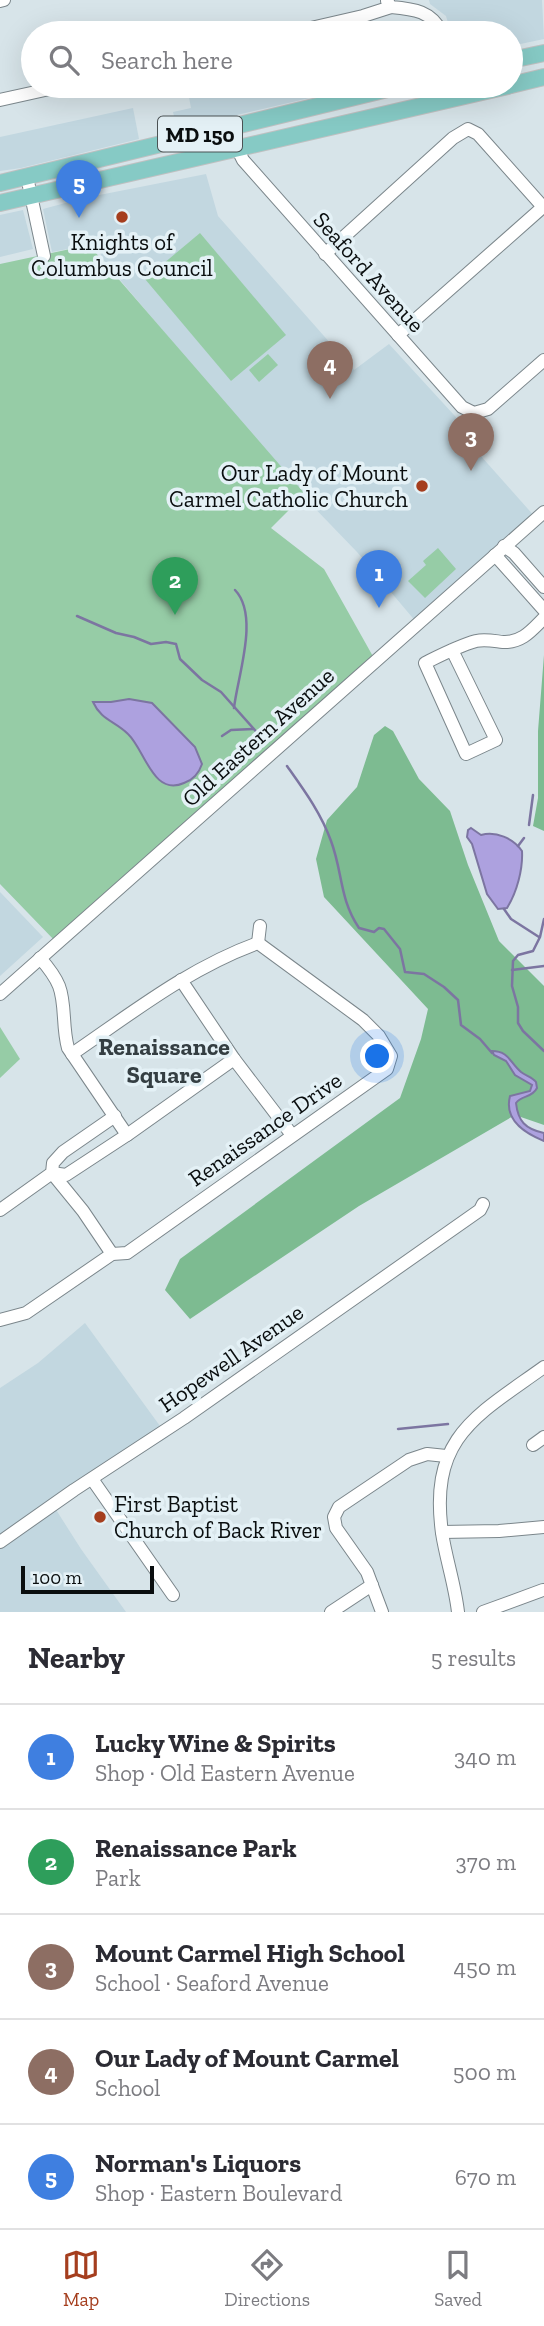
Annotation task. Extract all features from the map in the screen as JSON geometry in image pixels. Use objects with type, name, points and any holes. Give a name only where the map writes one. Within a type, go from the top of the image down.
[{"type":"main road","points":[[523,57],[544,53]]},
{"type":"main road","name":"MD 150","points":[[523,82],[544,77]]},
{"type":"main road","name":"MD 150","points":[[0,183],[351,98]]},
{"type":"main road","name":"MD 150","points":[[0,203],[453,98]]},
{"type":"street","points":[[341,21],[362,16],[389,4],[412,9],[436,21]]},
{"type":"street","points":[[0,100],[21,95]]},
{"type":"street","points":[[325,254],[453,138],[468,129],[478,134],[543,207],[398,335]]},
{"type":"street","name":"Seaford Avenue","points":[[237,148],[243,160],[325,254],[467,410],[478,413],[488,409],[544,360]]},
{"type":"street","points":[[27,177],[44,256]]},
{"type":"street","name":"Old Eastern Avenue","points":[[0,994],[544,512]]},
{"type":"street","points":[[499,551],[514,553],[544,587]]},
{"type":"street","points":[[499,551],[544,610]]},
{"type":"street","points":[[452,650],[496,740],[466,754],[425,663],[452,650],[484,640],[520,640],[544,618]]},
{"type":"street","points":[[72,1054],[181,980],[236,951],[258,943],[260,926]]},
{"type":"street","name":"Renaissance Drive","points":[[0,1320],[26,1313],[112,1254],[127,1253],[387,1069],[391,1056],[379,1036],[363,1020],[258,943]]},
{"type":"street","points":[[40,958],[59,985],[64,1037],[72,1054],[127,1135]]},
{"type":"street","points":[[181,980],[233,1059],[292,1135]]},
{"type":"street","points":[[51,1173],[66,1175],[233,1059]]},
{"type":"street","points":[[0,1210],[51,1173],[53,1163],[63,1152],[115,1116]]},
{"type":"street","points":[[51,1173],[83,1211],[112,1254]]},
{"type":"street","name":"Hopewell Avenue","points":[[0,1542],[184,1418],[480,1210],[483,1204]]},
{"type":"street","points":[[458,1612],[442,1532],[440,1486],[446,1456],[463,1432],[484,1410],[544,1367]]},
{"type":"street","points":[[382,1612],[372,1585],[356,1555],[336,1528],[334,1517],[339,1507],[420,1455],[446,1456]]},
{"type":"street","points":[[92,1479],[173,1595]]},
{"type":"street","points":[[442,1532],[544,1528]]},
{"type":"street","points":[[331,1612],[372,1585]]},
{"type":"street","points":[[483,1612],[543,1590]]},
{"type":"shaded area","points":[[429,0],[542,0],[544,39],[523,43],[523,21],[447,21],[446,16],[430,4]]},
{"type":"shaded area","points":[[189,98],[310,98],[177,129],[173,112],[191,108]]},
{"type":"shaded area","points":[[133,108],[139,139],[0,171],[0,137]]},
{"type":"shaded area","points":[[206,174],[218,216],[354,370],[389,344],[465,427],[472,446],[536,518],[417,623],[357,552],[303,496],[104,261],[93,239],[93,243],[89,245],[52,252],[43,209],[84,198]]},
{"type":"shaded area","points":[[23,210],[33,249],[0,257],[0,215]]},
{"type":"shaded area","points":[[129,699],[152,703],[195,747],[202,764],[193,778],[173,786],[157,778],[134,741],[104,717],[93,702]]},
{"type":"shaded area","points":[[471,828],[481,835],[504,837],[514,842],[522,851],[519,880],[507,908],[498,909],[487,894],[472,844],[467,837]]},
{"type":"shaded area","points":[[0,892],[43,937],[0,976]]},
{"type":"shaded area","points":[[492,1051],[506,1055],[521,1072],[536,1082],[535,1091],[516,1103],[521,1119],[527,1126],[544,1133],[544,1141],[517,1124],[510,1112],[510,1096],[530,1091],[532,1085],[515,1075],[506,1061]]},
{"type":"shaded area","points":[[85,1323],[168,1437],[103,1478],[92,1479],[53,1505],[126,1612],[0,1612],[0,1388],[38,1363]]},
{"type":"green space","points":[[200,233],[286,335],[231,381],[145,279]]},
{"type":"green space","points":[[89,245],[305,494],[271,528],[324,569],[375,660],[57,943],[0,884],[0,264]]},
{"type":"green space","points":[[268,354],[278,365],[259,382],[249,370]]},
{"type":"green space","points":[[438,548],[456,569],[425,598],[408,581],[426,565],[423,561]]},
{"type":"green space","points":[[544,655],[544,831],[533,826],[538,798],[538,731]]},
{"type":"green space","points":[[385,726],[393,731],[419,779],[450,811],[468,865],[499,941],[544,986],[544,1125],[515,1115],[359,1206],[190,1319],[165,1290],[180,1259],[400,1098],[421,1039],[428,1009],[324,897],[316,859],[327,820],[357,787],[374,735]]},
{"type":"green space","points":[[0,1027],[20,1059],[0,1078]]},
{"type":"waterway","points":[[234,708],[246,631],[246,615],[235,590]]},
{"type":"waterway","points":[[77,616],[151,644],[176,644],[180,659],[202,680],[221,692],[260,736]]},
{"type":"waterway","points":[[222,736],[231,730],[253,729]]},
{"type":"waterway","points":[[287,766],[312,802],[327,831],[348,906],[359,928],[374,932],[379,928],[384,929],[400,949],[405,972],[424,974],[458,1000],[461,1025],[480,1039],[492,1053]]},
{"type":"waterway","points":[[529,825],[533,795]]},
{"type":"waterway","points":[[518,846],[524,838]]},
{"type":"waterway","points":[[504,909],[511,919],[539,937]]},
{"type":"waterway","points":[[544,919],[533,951],[518,955],[513,961],[512,986],[518,1007],[518,1023],[544,1051]]},
{"type":"waterway","points":[[512,970],[544,966]]},
{"type":"waterway","points":[[398,1429],[448,1424]]},
{"type":"place","name":"Knights of Columbus Council","points":[[122,217]]},
{"type":"place","name":"Norman's Liquors","points":[[79,218]]},
{"type":"place","name":"Our Lady of Mount Carmel","points":[[330,399]]},
{"type":"place","name":"Mount Carmel High School","points":[[471,471]]},
{"type":"place","name":"Our Lady of Mount Carmel Catholic Church","points":[[422,486]]},
{"type":"place","name":"Lucky Wine & Spirits","points":[[379,608]]},
{"type":"place","name":"Renaissance Park","points":[[175,615]]},
{"type":"place","name":"First Baptist Church of Back River","points":[[100,1517]]},
{"type":"district","name":"Renaissance Square","points":[[164,1060]]}]
